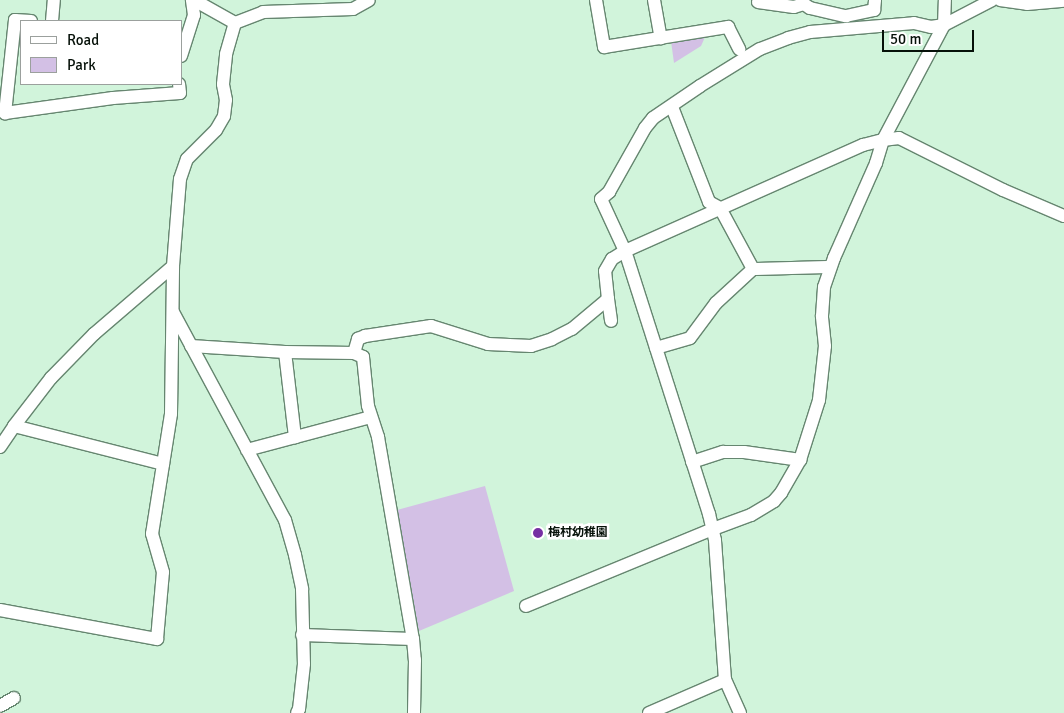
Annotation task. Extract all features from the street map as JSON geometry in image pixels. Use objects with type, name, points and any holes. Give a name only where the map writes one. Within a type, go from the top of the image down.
[{"type":"street","points":[[52,20],[54,0]]},
{"type":"street","points":[[193,0],[235,23]]},
{"type":"street","points":[[182,53],[194,15],[193,0]]},
{"type":"street","points":[[235,23],[263,12],[293,5],[353,9],[369,0]]},
{"type":"street","points":[[596,0],[604,46],[728,27],[739,49]]},
{"type":"street","points":[[654,0],[661,38]]},
{"type":"street","points":[[758,2],[794,7],[804,2],[810,8],[846,16],[874,10],[875,0]]},
{"type":"street","points":[[526,606],[713,529],[752,515],[774,501],[788,482],[800,460],[819,400],[825,346],[822,303],[830,267],[876,163],[883,140],[944,25],[945,0]]},
{"type":"street","points":[[740,713],[725,680],[713,529],[625,251],[601,199],[609,192],[645,128],[653,118],[760,49],[810,32],[914,23],[931,26],[944,25],[992,0]]},
{"type":"street","points":[[1000,0],[1028,4],[1064,2]]},
{"type":"street","points":[[20,20],[15,20],[5,113],[113,98],[180,93],[179,85]]},
{"type":"street","points":[[0,610],[157,639],[163,572],[152,534],[171,414],[173,266],[180,179],[187,159],[216,130],[224,116],[226,100],[223,84],[226,54],[235,23]]},
{"type":"street","points":[[672,107],[709,202],[720,208],[753,269]]},
{"type":"street","points":[[611,321],[605,271],[612,259],[625,251],[720,208],[863,146],[883,140],[899,138],[1003,190],[1064,216]]},
{"type":"street","points":[[0,446],[52,378],[94,334],[173,266]]},
{"type":"street","points":[[656,348],[690,338],[716,303],[753,269],[830,267]]},
{"type":"street","points":[[354,353],[358,339],[365,336],[431,326],[488,344],[531,346],[572,330],[608,299]]},
{"type":"street","points":[[173,311],[285,520],[302,589],[304,664],[297,713]]},
{"type":"street","points":[[191,346],[285,352],[354,353],[363,357],[371,417],[378,437],[413,639],[416,660],[414,713]]},
{"type":"street","points":[[285,352],[295,437]]},
{"type":"street","points":[[247,450],[371,417]]},
{"type":"street","points":[[14,426],[163,464]]},
{"type":"street","points":[[692,462],[723,452],[744,452],[800,460]]},
{"type":"street","points":[[302,635],[413,639]]},
{"type":"street","points":[[649,713],[725,680]]},
{"type":"street","points":[[0,706],[14,698]]},
{"type":"green space","points":[[706,35],[701,46],[674,63],[671,41]]},
{"type":"green space","points":[[485,486],[514,591],[419,631],[397,510]]},
{"type":"place","name":"梅村幼稚園","points":[[538,533]]}]
